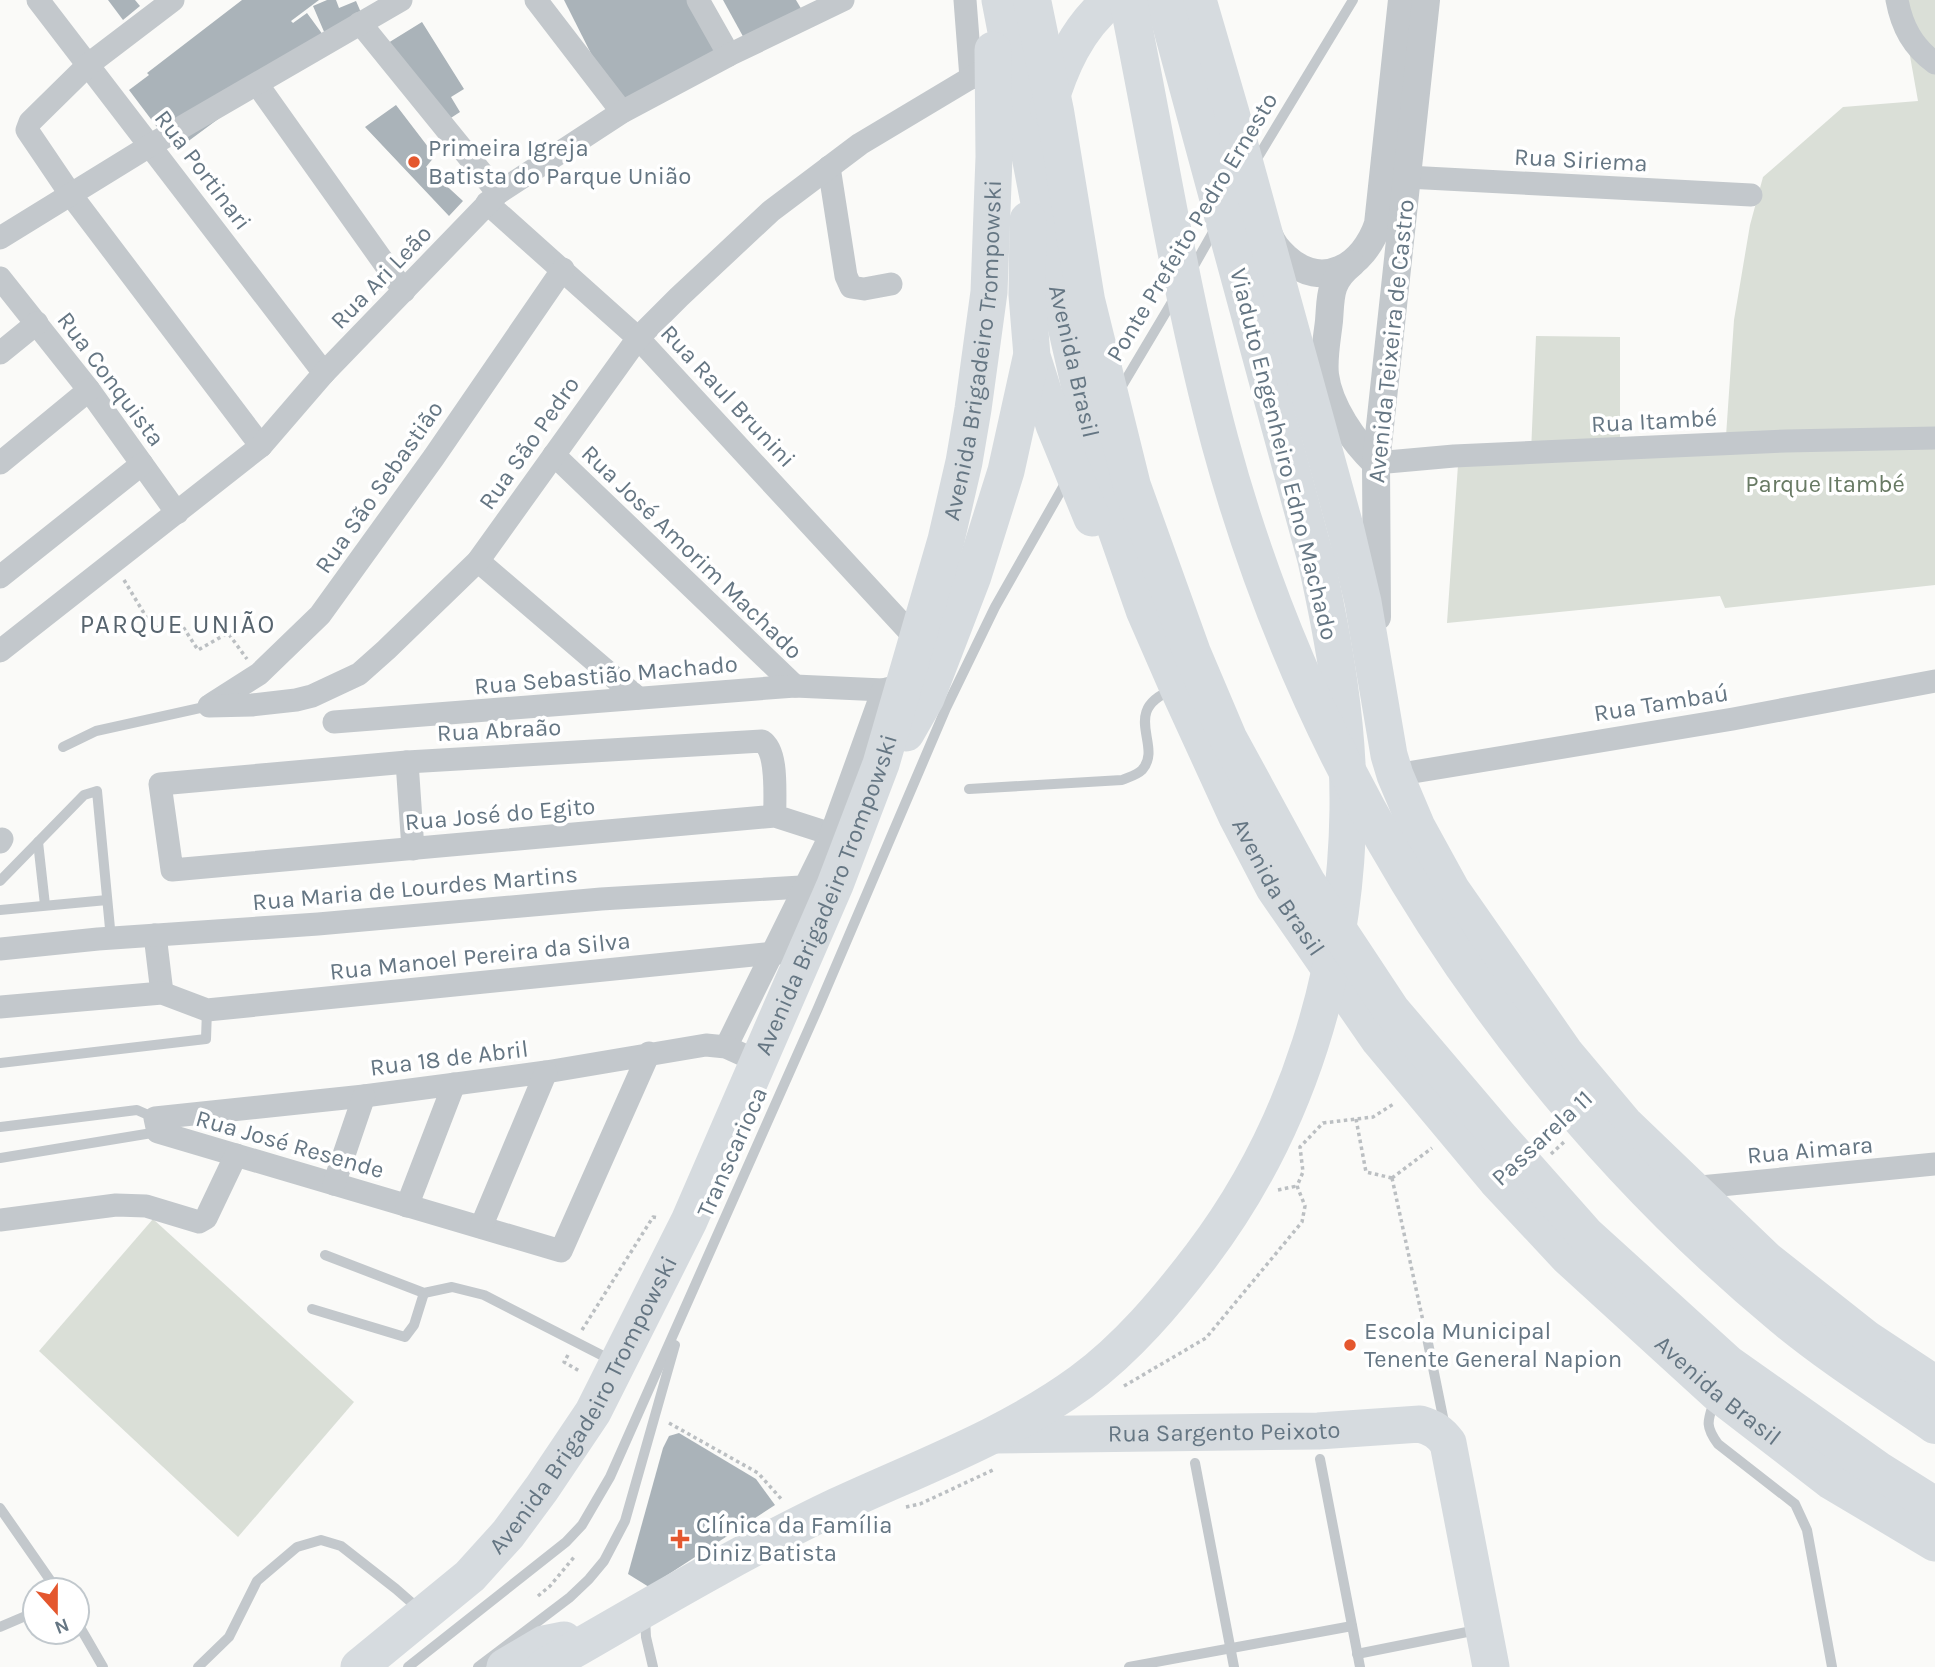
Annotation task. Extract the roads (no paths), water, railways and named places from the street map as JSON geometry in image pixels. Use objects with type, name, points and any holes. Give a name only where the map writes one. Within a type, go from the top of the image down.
[{"type":"highway","name":"Avenida Brigadeiro Trompowski","points":[[359,1667],[470,1576],[508,1534],[580,1432],[602,1369],[689,1222],[760,1062],[790,953],[881,764],[894,688],[917,640],[946,540],[973,410],[989,292],[994,157],[981,72],[995,21],[994,0]]},
{"type":"highway","name":"Avenida Brasil","points":[[1000,0],[1046,239],[1106,501],[1144,610],[1237,817],[1274,888],[1379,1040],[1496,1180],[1568,1257],[1717,1393],[1831,1481],[1935,1543]]},
{"type":"highway","name":"Avenida Brasil","points":[[1032,0],[1055,111],[1086,300],[1132,486],[1192,653],[1228,738],[1307,883],[1391,1010],[1586,1235],[1728,1364],[1847,1449],[1935,1506]]},
{"type":"highway","points":[[881,764],[907,732],[926,698],[947,649],[1006,471],[1031,356],[1027,231],[1038,143],[1056,78],[1077,37],[1111,0]]},
{"type":"highway","points":[[1128,0],[1186,303],[1240,511],[1266,586],[1305,683],[1330,740],[1384,840],[1424,908],[1507,1028],[1614,1156],[1680,1224],[1786,1320],[1935,1425]]},
{"type":"highway","name":"Viaduto Engenheiro Edno Machado","points":[[994,1452],[1139,1330],[1180,1284],[1244,1195],[1284,1118],[1299,1079],[1325,992],[1341,906],[1348,807],[1346,756],[1332,633],[1315,560],[1164,0]]},
{"type":"highway","points":[[1198,0],[1231,113],[1240,194],[1346,530],[1363,602],[1395,775],[1417,827],[1451,889],[1566,1054],[1624,1123],[1766,1259],[1867,1339],[1935,1384]]},
{"type":"highway","points":[[1031,356],[1054,425],[1087,506],[1111,558],[1144,610]]},
{"type":"highway","name":"Rua Sargento Peixoto","points":[[994,1452],[1420,1424],[1439,1432],[1448,1443]]},
{"type":"highway","points":[[1448,1443],[1491,1667]]},
{"type":"highway","points":[[544,1667],[752,1549],[837,1507],[994,1452]]},
{"type":"highway","points":[[505,1667],[544,1644],[606,1631]]},
{"type":"street","name":"Rua Portinari","points":[[38,0],[324,373]]},
{"type":"street","points":[[173,0],[89,64],[30,122],[27,130],[71,195],[261,446]]},
{"type":"street","points":[[0,238],[151,145],[401,0]]},
{"type":"street","points":[[536,0],[622,112]]},
{"type":"street","points":[[698,0],[729,55]]},
{"type":"street","name":"Rua Ari Leão","points":[[0,651],[261,446],[324,373],[492,198],[622,112],[729,55],[842,0]]},
{"type":"street","points":[[965,0],[981,72]]},
{"type":"street","name":"Avenida Teixeira de Castro","points":[[1240,194],[1274,246],[1294,265],[1307,272],[1320,274],[1338,270],[1351,264],[1362,254],[1373,240],[1378,224],[1402,0]]},
{"type":"street","name":"Avenida Teixeira de Castro","points":[[1377,683],[1376,463],[1426,0]]},
{"type":"street","points":[[1897,0],[1907,34],[1922,54],[1935,63]]},
{"type":"street","name":"Rua Raul Brunini","points":[[360,23],[492,198],[563,269],[638,338],[917,640]]},
{"type":"street","name":"Rua São Pedro","points":[[209,706],[296,700],[337,686],[359,674],[478,561],[638,338],[771,211],[860,144],[981,72]]},
{"type":"street","points":[[257,84],[404,291]]},
{"type":"street","points":[[829,167],[846,276],[851,287],[864,289],[891,284]]},
{"type":"street","name":"Rua Siriema","points":[[1407,177],[1751,195]]},
{"type":"street","points":[[1351,264],[1339,274],[1331,292],[1325,371],[1329,388],[1346,428],[1376,463]]},
{"type":"street","name":"Rua São Sebastião","points":[[209,706],[259,674],[320,615],[434,457],[563,269]]},
{"type":"street","name":"Rua Conquista","points":[[0,278],[89,390],[177,513]]},
{"type":"street","points":[[0,353],[37,323]]},
{"type":"street","points":[[1329,388],[1341,404],[1356,410],[1375,405],[1384,392]]},
{"type":"street","points":[[0,463],[89,390]]},
{"type":"street","name":"Rua Itambé","points":[[1376,463],[1454,456],[1786,441],[1935,438]]},
{"type":"street","name":"Rua José Amorim Machado","points":[[554,455],[795,686]]},
{"type":"street","points":[[0,577],[142,464]]},
{"type":"street","points":[[478,561],[638,698]]},
{"type":"street","name":"Rua Tambaú","points":[[1395,775],[1733,719],[1935,681]]},
{"type":"street","name":"Rua Sebastião Machado","points":[[334,722],[795,686],[894,688]]},
{"type":"street","points":[[820,887],[831,834],[894,688]]},
{"type":"street","name":"Rua Abraão","points":[[172,870],[160,783],[407,762],[762,741],[769,746],[773,757],[775,816]]},
{"type":"street","points":[[407,762],[413,849]]},
{"type":"street","name":"Rua José do Egito","points":[[172,870],[775,816],[831,834]]},
{"type":"street","name":"Rua Maria de Lourdes Martins","points":[[0,949],[601,899],[820,887]]},
{"type":"street","points":[[0,1007],[162,993],[155,935]]},
{"type":"street","points":[[726,1047],[790,953]]},
{"type":"street","name":"Rua Manoel Pereira da Silva","points":[[162,993],[207,1010],[790,953]]},
{"type":"street","name":"Rua 18 de Abril","points":[[156,1125],[546,1072],[706,1045],[726,1047],[760,1062]]},
{"type":"street","name":"Rua José Resende","points":[[156,1125],[236,1156],[561,1251],[649,1053]]},
{"type":"street","points":[[481,1227],[546,1072]]},
{"type":"street","points":[[407,1206],[454,1084]]},
{"type":"street","points":[[334,1184],[364,1096]]},
{"type":"street","points":[[0,1220],[116,1205],[146,1206],[199,1222],[206,1218],[236,1156]]},
{"type":"street","name":"Rua Aimara","points":[[1690,1188],[1935,1164]]},
{"type":"lane","name":"Ponte Prefeito Pedro Ernesto","points":[[818,1008],[946,708],[995,607],[1037,530],[1240,194],[1353,0]]},
{"type":"lane","points":[[969,789],[1122,780],[1140,772],[1147,763],[1146,712],[1157,696],[1178,688]]},
{"type":"lane","name":"Rua São Pedro","points":[[63,747],[96,731],[209,706]]},
{"type":"lane","points":[[0,881],[84,795],[97,791],[111,939]]},
{"type":"lane","points":[[38,842],[45,905]]},
{"type":"lane","points":[[0,910],[107,900]]},
{"type":"lane","name":"Transcarioca","points":[[408,1667],[548,1558],[582,1525],[610,1477],[818,1008]]},
{"type":"lane","points":[[0,1063],[206,1039],[207,1010]]},
{"type":"lane","points":[[0,1127],[137,1110],[156,1125]]},
{"type":"lane","name":"Rua José Resende","points":[[0,1158],[156,1125]]},
{"type":"lane","points":[[325,1255],[424,1293],[452,1287],[484,1295],[602,1369]]},
{"type":"lane","points":[[312,1309],[405,1337],[414,1325],[424,1293]]},
{"type":"lane","name":"Transcarioca","points":[[478,1667],[576,1592],[589,1579],[616,1541],[625,1521],[684,1312]]},
{"type":"lane","points":[[1426,1333],[1448,1443]]},
{"type":"lane","points":[[1717,1393],[1708,1422],[1710,1433],[1718,1444],[1795,1504],[1807,1530],[1832,1667]]},
{"type":"lane","points":[[1320,1459],[1360,1667]]},
{"type":"lane","points":[[1195,1463],[1234,1667]]},
{"type":"lane","points":[[0,1508],[47,1576]]},
{"type":"lane","points":[[198,1667],[229,1637],[257,1581],[296,1547],[321,1540],[341,1546],[396,1588],[425,1615]]},
{"type":"lane","points":[[644,1610],[646,1637],[653,1667]]},
{"type":"lane","points":[[0,1627],[21,1618]]},
{"type":"lane","points":[[1129,1667],[1352,1626]]},
{"type":"lane","points":[[1357,1654],[1483,1628]]},
{"type":"lane","points":[[91,1646],[103,1667]]},
{"type":"place","name":"Primeira Igreja Batista do Parque União","points":[[414,162]]},
{"type":"place","name":"Escola Municipal Tenente General Napion","points":[[1350,1345]]},
{"type":"place","name":"Clínica da Família Diniz Batista","points":[[680,1539]]},
{"type":"district","name":"PARQUE UNIÃO","points":[[178,624]]},
{"type":"park label","name":"Parque Itambé","points":[[1825,484]]}]
